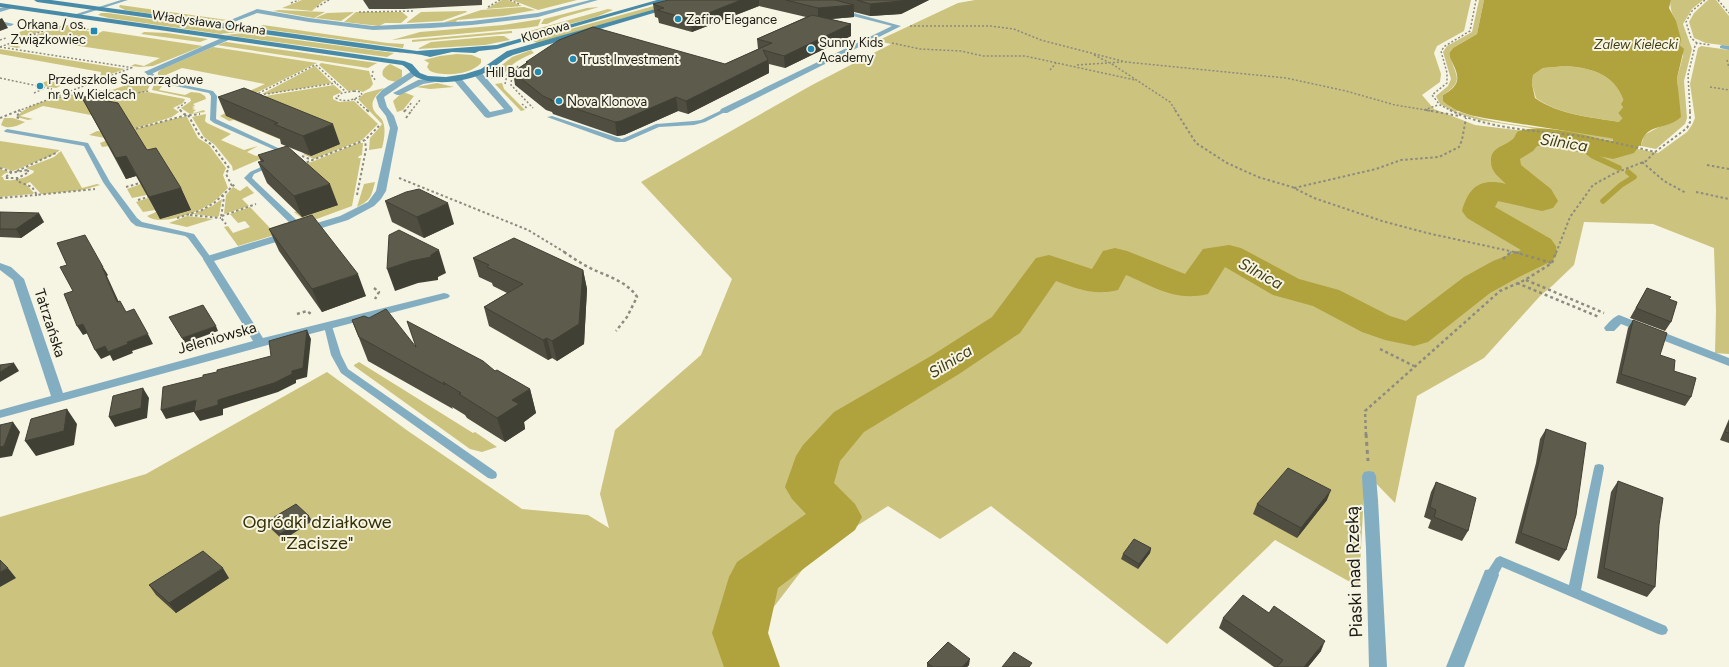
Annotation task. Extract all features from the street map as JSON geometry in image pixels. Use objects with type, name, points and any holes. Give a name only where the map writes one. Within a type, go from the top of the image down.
[{"type":"street","name":"Władysława Orkana","points":[[37,0],[376,48],[417,53],[436,52]]},
{"type":"street","name":"Klonowa","points":[[436,52],[497,47],[664,0]]},
{"type":"street","name":"Klonowa","points":[[456,78],[477,73],[490,67],[495,61],[510,53],[694,0]]},
{"type":"street","name":"Władysława Orkana","points":[[0,5],[404,63],[425,78],[456,78]]},
{"type":"street","points":[[834,9],[898,26]]},
{"type":"street","points":[[724,111],[898,26]]},
{"type":"street","points":[[148,72],[227,38]]},
{"type":"street","points":[[468,50],[485,55],[495,61]]},
{"type":"street","points":[[260,342],[208,259],[344,218],[366,208],[380,193],[386,173],[394,128],[392,121],[383,107],[383,102],[380,97],[413,70],[413,64],[416,61],[436,52]]},
{"type":"street","points":[[456,78],[488,115],[509,110],[477,73]]},
{"type":"street","points":[[383,102],[409,87],[421,82],[438,79]]},
{"type":"street","name":"Tatrzańska","points":[[0,266],[7,269],[18,279],[25,296],[58,398]]},
{"type":"street","name":"Jeleniowska","points":[[0,414],[260,342],[444,296]]},
{"type":"street","points":[[1615,324],[1729,362]]},
{"type":"street","name":"Piaski nad Rzeką","points":[[1369,476],[1374,527],[1374,585],[1378,667]]},
{"type":"street","points":[[1455,667],[1491,575]]},
{"type":"lane","points":[[73,16],[126,0]]},
{"type":"lane","points":[[220,26],[257,12],[373,28],[458,24],[538,15],[596,0]]},
{"type":"lane","points":[[0,10],[10,7]]},
{"type":"lane","points":[[0,23],[11,24]]},
{"type":"lane","points":[[1722,46],[1729,48]]},
{"type":"lane","points":[[148,72],[152,77],[158,80],[211,92],[214,96],[213,120],[290,155],[255,171],[248,176],[302,230]]},
{"type":"lane","points":[[550,117],[618,141],[623,141],[658,125],[694,123],[703,121],[724,111]]},
{"type":"lane","points":[[8,131],[86,144],[110,187],[134,220],[140,224],[191,236],[208,259]]},
{"type":"lane","points":[[328,326],[336,356],[344,371],[492,475]]},
{"type":"lane","points":[[1574,593],[1599,468]]},
{"type":"lane","points":[[1491,575],[1500,561],[1662,630]]},
{"type":"path","points":[[316,8],[329,0]]},
{"type":"path","points":[[1459,116],[1438,105],[1432,95],[1447,83],[1447,73],[1441,51],[1445,46],[1470,31],[1476,0]]},
{"type":"path","points":[[1705,0],[1692,11],[1686,22],[1691,38],[1697,44],[1722,46]]},
{"type":"path","points":[[1718,0],[1729,13]]},
{"type":"path","points":[[355,12],[358,9]]},
{"type":"path","points":[[58,26],[0,47],[148,72]]},
{"type":"path","points":[[898,26],[991,26],[1014,29],[1041,40],[1126,62]]},
{"type":"path","points":[[7,44],[10,36]]},
{"type":"path","points":[[879,36],[891,43],[904,46],[961,52],[983,56],[1025,56],[1074,65],[1138,80]]},
{"type":"path","points":[[1369,476],[1365,412],[1414,366],[1500,291],[1525,280],[1552,263],[1570,217],[1593,185],[1615,173],[1642,162],[1682,132],[1690,122],[1688,74],[1697,44]]},
{"type":"path","points":[[1088,52],[1138,80],[1170,102],[1196,143],[1227,164],[1258,177],[1294,188],[1314,198],[1390,223],[1427,233],[1511,251],[1552,263]]},
{"type":"path","points":[[321,62],[254,96],[336,83]]},
{"type":"path","points":[[1050,70],[1056,62]]},
{"type":"path","points":[[1074,65],[1126,62],[1302,80],[1395,105],[1503,125],[1588,137],[1655,152]]},
{"type":"path","points":[[316,64],[346,92]]},
{"type":"path","points":[[0,118],[131,68]]},
{"type":"path","points":[[0,78],[24,82],[26,85],[52,89]]},
{"type":"path","points":[[500,82],[516,80]]},
{"type":"path","points":[[1710,87],[1729,90]]},
{"type":"path","points":[[34,93],[46,88]]},
{"type":"path","points":[[95,90],[124,95],[151,92]]},
{"type":"path","points":[[354,91],[362,93],[361,96],[354,99],[341,101],[336,99],[336,96],[346,92],[354,91]]},
{"type":"path","points":[[50,98],[90,92]]},
{"type":"path","points":[[186,98],[185,103],[178,108],[184,112],[184,114],[188,115],[200,136],[212,145],[229,168],[226,174],[232,186]]},
{"type":"path","points":[[392,121],[402,114],[415,98]]},
{"type":"path","points":[[354,99],[374,117]]},
{"type":"path","points":[[1421,110],[1438,105]]},
{"type":"path","points":[[130,130],[188,115],[213,112]]},
{"type":"path","points":[[1294,188],[1376,169],[1401,160],[1439,157],[1459,147],[1462,140],[1462,128],[1466,118]]},
{"type":"path","points":[[299,164],[365,140],[379,126],[378,121]]},
{"type":"path","points":[[17,171],[55,155],[62,150],[86,144]]},
{"type":"path","points":[[1642,162],[1664,181],[1686,193]]},
{"type":"path","points":[[1707,165],[1729,169]]},
{"type":"path","points":[[0,168],[12,172]]},
{"type":"path","points":[[27,170],[29,172],[26,175],[17,178],[5,178],[6,175],[12,172],[27,170]]},
{"type":"path","points":[[386,173],[446,196],[484,213],[518,224],[590,268],[624,284],[634,292],[637,297],[627,317],[616,331]]},
{"type":"path","points":[[17,178],[17,181],[28,183],[37,195]]},
{"type":"path","points":[[122,188],[140,182]]},
{"type":"path","points":[[0,198],[110,187]]},
{"type":"path","points":[[1696,192],[1729,199]]},
{"type":"path","points":[[222,195],[224,197],[222,217],[226,224]]},
{"type":"path","points":[[137,200],[148,197]]},
{"type":"path","points":[[187,215],[222,217],[271,200]]},
{"type":"path","points":[[1503,259],[1511,251]]},
{"type":"path","points":[[1525,280],[1615,324]]},
{"type":"path","points":[[1516,283],[1615,324]]},
{"type":"path","points":[[1380,349],[1414,366]]},
{"type":"green space","points":[[302,0],[328,0],[323,1],[312,11],[282,8]]},
{"type":"green space","points":[[502,0],[508,0],[522,6],[486,9]]},
{"type":"green space","points":[[512,0],[577,0],[538,10]]},
{"type":"green space","points":[[687,0],[537,43],[531,40],[661,4]]},
{"type":"green space","name":"Ogródki działkowe \"Zacisze\"","points":[[975,0],[1471,0],[1464,31],[1437,46],[1434,53],[1441,74],[1440,82],[1422,95],[1434,109],[1475,125],[1589,139],[1658,153],[1687,132],[1695,118],[1690,84],[1698,48],[1701,46],[1729,50],[1729,354],[1715,353],[1716,311],[1714,248],[1653,224],[1584,222],[1574,265],[1541,295],[1484,358],[1417,396],[1395,503],[1365,472],[1359,587],[1275,540],[1167,644],[991,506],[940,539],[888,506],[816,552],[756,630],[776,667],[0,667],[0,517],[146,474],[327,372],[408,431],[522,509],[588,515],[609,528],[600,494],[615,430],[701,355],[732,279],[641,182],[812,85],[891,44],[877,41],[958,3]]},
{"type":"green space","points":[[1479,0],[1484,0],[1477,34],[1453,48],[1450,52],[1457,80],[1455,85],[1443,95],[1450,107],[1459,111],[1454,112],[1440,104],[1436,96],[1448,86],[1451,79],[1443,52],[1447,46],[1472,32]]},
{"type":"green space","points":[[1671,0],[1703,0],[1692,9],[1683,24],[1692,49],[1684,81],[1687,118],[1685,124],[1656,149],[1641,146],[1644,135],[1659,127],[1678,86],[1677,78],[1683,56],[1679,32],[1671,9]]},
{"type":"green space","points":[[1708,0],[1716,0],[1729,16],[1729,46],[1706,43],[1694,38],[1689,22],[1694,13]]},
{"type":"green space","points":[[120,5],[227,20],[211,22],[125,10],[119,7]]},
{"type":"green space","points":[[524,7],[535,10],[503,16],[457,20],[456,22],[445,23],[481,10]]},
{"type":"green space","points":[[599,7],[561,18],[547,24],[541,24],[544,19],[587,8]]},
{"type":"green space","points":[[608,9],[613,10],[596,17],[529,35],[524,36],[519,34]]},
{"type":"green space","points":[[273,11],[325,12],[314,18]]},
{"type":"green space","points":[[354,12],[341,21],[315,18],[327,13]]},
{"type":"green space","points":[[356,12],[402,12],[408,17],[401,23],[385,23],[379,26],[344,22]]},
{"type":"green space","points":[[421,12],[467,12],[442,21],[406,23]]},
{"type":"green space","points":[[101,13],[239,32],[220,34],[109,18],[98,15]]},
{"type":"green space","points":[[541,19],[538,26],[525,28],[392,40],[420,32],[503,25]]},
{"type":"green space","points":[[39,21],[58,25],[11,42],[14,34],[34,27],[27,26]]},
{"type":"green space","points":[[67,25],[90,29],[86,31],[99,33],[103,31],[203,46],[153,66],[140,67],[131,66],[135,64],[144,66],[160,58],[32,39],[14,45],[21,47],[17,48],[8,46],[60,26]]},
{"type":"green space","points":[[263,25],[387,43],[404,44],[403,48],[256,28]]},
{"type":"green space","points":[[512,31],[512,33],[412,42],[412,40]]},
{"type":"green space","points":[[144,32],[167,33],[208,39],[200,42],[141,34]]},
{"type":"green space","points":[[245,33],[394,53],[387,57],[225,35]]},
{"type":"green space","points":[[504,36],[510,40],[485,45],[417,49],[431,42]]},
{"type":"green space","points":[[226,42],[377,63],[368,68],[217,45]]},
{"type":"green space","points":[[213,47],[317,63],[256,93],[245,93],[265,84],[182,68],[161,77],[158,75],[158,72],[162,69]]},
{"type":"green space","points":[[0,49],[125,69],[100,78],[101,72],[0,54]]},
{"type":"green space","points":[[531,50],[534,53],[520,59],[509,68],[503,76],[491,79],[492,73],[512,57]]},
{"type":"green space","points":[[457,54],[472,55],[481,59],[481,63],[470,70],[457,74],[442,74],[430,71],[427,67],[429,63],[424,60],[440,56]]},
{"type":"green space","points":[[321,63],[369,71],[373,84],[370,88],[363,92],[357,90],[348,91],[319,65]]},
{"type":"green space","points":[[390,64],[402,70],[402,77],[396,82],[388,80],[383,76],[384,69]]},
{"type":"green space","points":[[315,66],[332,83],[262,94]]},
{"type":"green space","points":[[1566,66],[1594,71],[1610,80],[1621,95],[1625,105],[1618,113],[1625,120],[1619,122],[1565,112],[1545,104],[1536,98],[1532,84],[1533,75],[1543,68]]},
{"type":"green space","points":[[62,75],[80,78],[56,88],[37,85]]},
{"type":"green space","points":[[144,79],[151,83],[147,91],[142,93],[124,94],[102,91],[105,89],[112,90]]},
{"type":"green space","points":[[437,83],[454,87],[430,89],[416,87]]},
{"type":"green space","points":[[502,83],[504,89],[525,110],[521,111],[495,84]]},
{"type":"green space","points":[[154,84],[162,86],[159,90],[185,95],[191,92],[200,93],[205,96],[206,99],[193,104],[195,106],[192,107],[195,108],[192,109],[196,110],[193,112],[194,113],[204,110],[205,112],[190,114],[181,108],[191,101],[190,98],[152,90]]},
{"type":"green space","points":[[334,85],[342,92],[333,96],[333,99],[339,102],[354,101],[378,124],[362,140],[314,159],[303,154],[308,151],[234,120],[229,121],[220,116],[253,98]]},
{"type":"green space","points":[[384,88],[374,98],[372,105],[375,112],[382,119],[384,125],[382,148],[369,150],[370,138],[382,124],[358,99],[365,93]]},
{"type":"green space","points":[[148,92],[185,99],[183,103],[173,108],[179,112],[172,117],[105,138],[89,135],[97,131],[106,132],[128,122],[43,106],[20,116],[33,119],[28,120],[17,117],[29,107],[38,103],[65,97],[81,94],[77,96],[94,97],[103,93],[122,96]]},
{"type":"green space","points":[[403,92],[414,96],[403,110],[397,112],[393,101]]},
{"type":"green space","points":[[1460,112],[1505,123],[1604,136],[1614,138],[1622,142],[1479,120],[1456,113]]},
{"type":"green space","points":[[206,114],[205,121],[207,123],[231,134],[221,140],[244,150],[258,146],[247,152],[256,156],[269,152],[263,158],[233,171],[232,166],[215,145],[204,137],[192,117]]},
{"type":"green space","points":[[181,117],[187,117],[198,138],[209,145],[226,168],[223,175],[228,188],[206,207],[180,217],[161,220],[153,219],[147,216],[156,212],[160,219],[190,210],[109,146],[102,147],[100,143],[135,129]]},
{"type":"green space","points":[[4,118],[13,118],[25,122],[16,126],[7,127],[1,125]]},
{"type":"green space","points":[[0,141],[60,150],[53,155],[13,171],[0,167]]},
{"type":"green space","points":[[358,143],[363,143],[362,155],[358,158],[361,158],[352,206],[314,220],[302,218],[294,212],[302,210],[295,167]]},
{"type":"green space","points":[[61,151],[82,188],[97,184],[100,185],[83,190],[41,194],[30,182],[26,184],[34,193],[33,194],[0,197],[0,169],[9,172],[1,177],[3,177],[4,180],[15,180],[22,178],[30,175],[34,171],[26,168],[54,157]]},
{"type":"green space","points":[[375,182],[370,198],[357,207],[364,184]]},
{"type":"green space","points":[[141,184],[147,195],[132,198],[127,189]]},
{"type":"green space","points":[[247,186],[254,193],[242,199],[249,206],[224,214],[226,195],[233,187],[240,191]]},
{"type":"green space","points":[[148,198],[155,210],[143,212],[136,202]]},
{"type":"green space","points":[[222,199],[219,216],[193,214],[212,206]]},
{"type":"green space","points":[[250,207],[270,228],[285,223],[287,225],[281,233],[238,246],[224,227],[228,226],[233,233],[250,227],[245,221],[238,223],[230,214]]},
{"type":"green space","points":[[187,216],[213,219],[187,227],[169,223]]},
{"type":"green space","points":[[359,362],[473,433],[475,432],[497,447],[482,452],[470,449],[354,366]]},
{"type":"water","name":"Zalew Kielecki","points":[[1484,0],[1671,0],[1669,8],[1676,21],[1681,39],[1680,45],[1684,49],[1677,78],[1681,117],[1669,124],[1651,130],[1643,138],[1641,146],[1622,142],[1616,139],[1473,116],[1452,108],[1443,101],[1443,95],[1452,89],[1457,82],[1457,74],[1450,57],[1450,52],[1453,48],[1477,34]],"holes":[[[1566,66],[1594,71],[1610,80],[1621,95],[1625,105],[1618,113],[1624,120],[1619,122],[1565,112],[1544,104],[1535,98],[1532,84],[1533,75],[1543,68]]]},
{"type":"building","points":[[668,0],[741,0],[691,20],[657,10],[664,8],[653,4]]},
{"type":"building","points":[[786,0],[835,0],[854,5],[818,8]]},
{"type":"building","points":[[857,0],[903,0],[870,4]]},
{"type":"building","points":[[812,15],[851,24],[784,56],[763,50],[768,60],[686,101],[676,97],[621,121],[615,122],[550,100],[552,100],[543,96],[513,72],[559,40],[593,27],[725,64],[772,43],[757,39]]},
{"type":"building","points":[[244,88],[333,124],[303,136],[274,124],[278,123],[218,97]]},
{"type":"building","points":[[81,96],[118,103],[147,150],[156,148],[181,188],[149,197],[126,156],[116,158]]},
{"type":"building","points":[[287,146],[330,184],[294,196],[258,162],[264,161],[258,155]]},
{"type":"building","points":[[419,189],[448,203],[417,217],[385,201],[406,192]]},
{"type":"building","points":[[0,212],[39,213],[16,229],[0,229]]},
{"type":"building","points":[[312,215],[358,274],[312,289],[269,229]]},
{"type":"building","points":[[399,230],[439,250],[431,255],[431,257],[411,261],[387,269],[389,235]]},
{"type":"building","points":[[85,235],[103,267],[117,302],[120,301],[126,312],[134,309],[148,334],[127,342],[128,344],[108,352],[105,346],[95,350],[83,324],[77,326],[64,294],[73,291],[60,267],[67,265],[57,243]]},
{"type":"building","points":[[514,238],[583,270],[579,324],[552,341],[547,338],[543,340],[484,307],[523,284],[487,267],[489,265],[473,258]]},
{"type":"building","points":[[1647,288],[1671,297],[1669,299],[1677,302],[1671,322],[1636,308]]},
{"type":"building","points":[[203,305],[216,326],[182,338],[169,317]]},
{"type":"building","points":[[386,309],[416,347],[407,321],[483,361],[495,371],[497,370],[530,389],[512,400],[519,404],[497,418],[443,382],[445,385],[359,337],[352,320],[364,316],[369,318]]},
{"type":"building","points":[[1633,320],[1667,333],[1660,355],[1675,360],[1674,371],[1696,378],[1691,397],[1621,374]]},
{"type":"building","points":[[307,330],[303,368],[292,371],[292,374],[274,383],[218,400],[218,405],[194,412],[196,400],[161,410],[163,387],[203,377],[203,375],[217,372],[217,370],[271,356],[269,341]]},
{"type":"building","points":[[14,363],[0,372],[0,365]]},
{"type":"building","points":[[143,388],[141,408],[109,417],[113,396]]},
{"type":"building","points":[[67,409],[64,431],[25,441],[31,419]]},
{"type":"building","points":[[13,422],[4,446],[0,447],[0,425]]},
{"type":"building","points":[[1729,423],[1729,433],[1725,432]]},
{"type":"building","points":[[1546,429],[1586,443],[1576,515],[1566,550],[1521,533]]},
{"type":"building","points":[[1288,468],[1331,490],[1301,528],[1257,504]]},
{"type":"building","points":[[1618,481],[1663,498],[1659,525],[1655,587],[1604,568]]},
{"type":"building","points":[[1436,482],[1476,498],[1468,531],[1434,517],[1436,510],[1430,507]]},
{"type":"building","points":[[296,504],[309,516],[280,534],[266,522]]},
{"type":"building","points":[[1134,539],[1151,548],[1139,564],[1123,554]]},
{"type":"building","points":[[203,551],[223,568],[169,603],[149,585]]},
{"type":"building","points":[[0,560],[8,568],[0,572]]},
{"type":"building","points":[[1243,595],[1269,613],[1274,606],[1325,641],[1304,667],[1277,667],[1283,660],[1223,618]]},
{"type":"building","points":[[948,642],[970,659],[962,667],[933,667],[927,663]]},
{"type":"building","points":[[1014,652],[1032,663],[1029,667],[1002,667]]},
{"type":"waterway","name":"Silnica","points":[[752,667],[740,633],[755,577],[838,517],[809,487],[819,456],[849,422],[945,365],[1006,325],[1049,266],[1091,281],[1105,282],[1115,258],[1183,286],[1195,286],[1215,256],[1229,255],[1286,287],[1326,298],[1376,324],[1399,332],[1414,334],[1477,285],[1506,269],[1540,254],[1539,246],[1478,211],[1481,199],[1492,190],[1542,201],[1540,196],[1506,168],[1505,156],[1523,145],[1528,137],[1549,137],[1613,150],[1624,147],[1627,143],[1628,128],[1647,112],[1634,104]]},
{"type":"waterway","points":[[1579,145],[1593,156],[1619,168]]},
{"type":"waterway","points":[[1603,201],[1621,185],[1634,177],[1628,172]]},
{"type":"place","name":"Zafiro Elegance","points":[[678,19]]},
{"type":"place","name":"Orkana / os. Związkowiec","points":[[94,31]]},
{"type":"place","name":"Sunny Kids Academy","points":[[811,49]]},
{"type":"place","name":"Trust Investment","points":[[573,59]]},
{"type":"place","name":"Hill Bud","points":[[538,72]]},
{"type":"place","name":"Przedszkole Samorządowe nr 9 w Kielcach","points":[[40,86]]},
{"type":"place","name":"Nova Klonova","points":[[559,101]]}]
